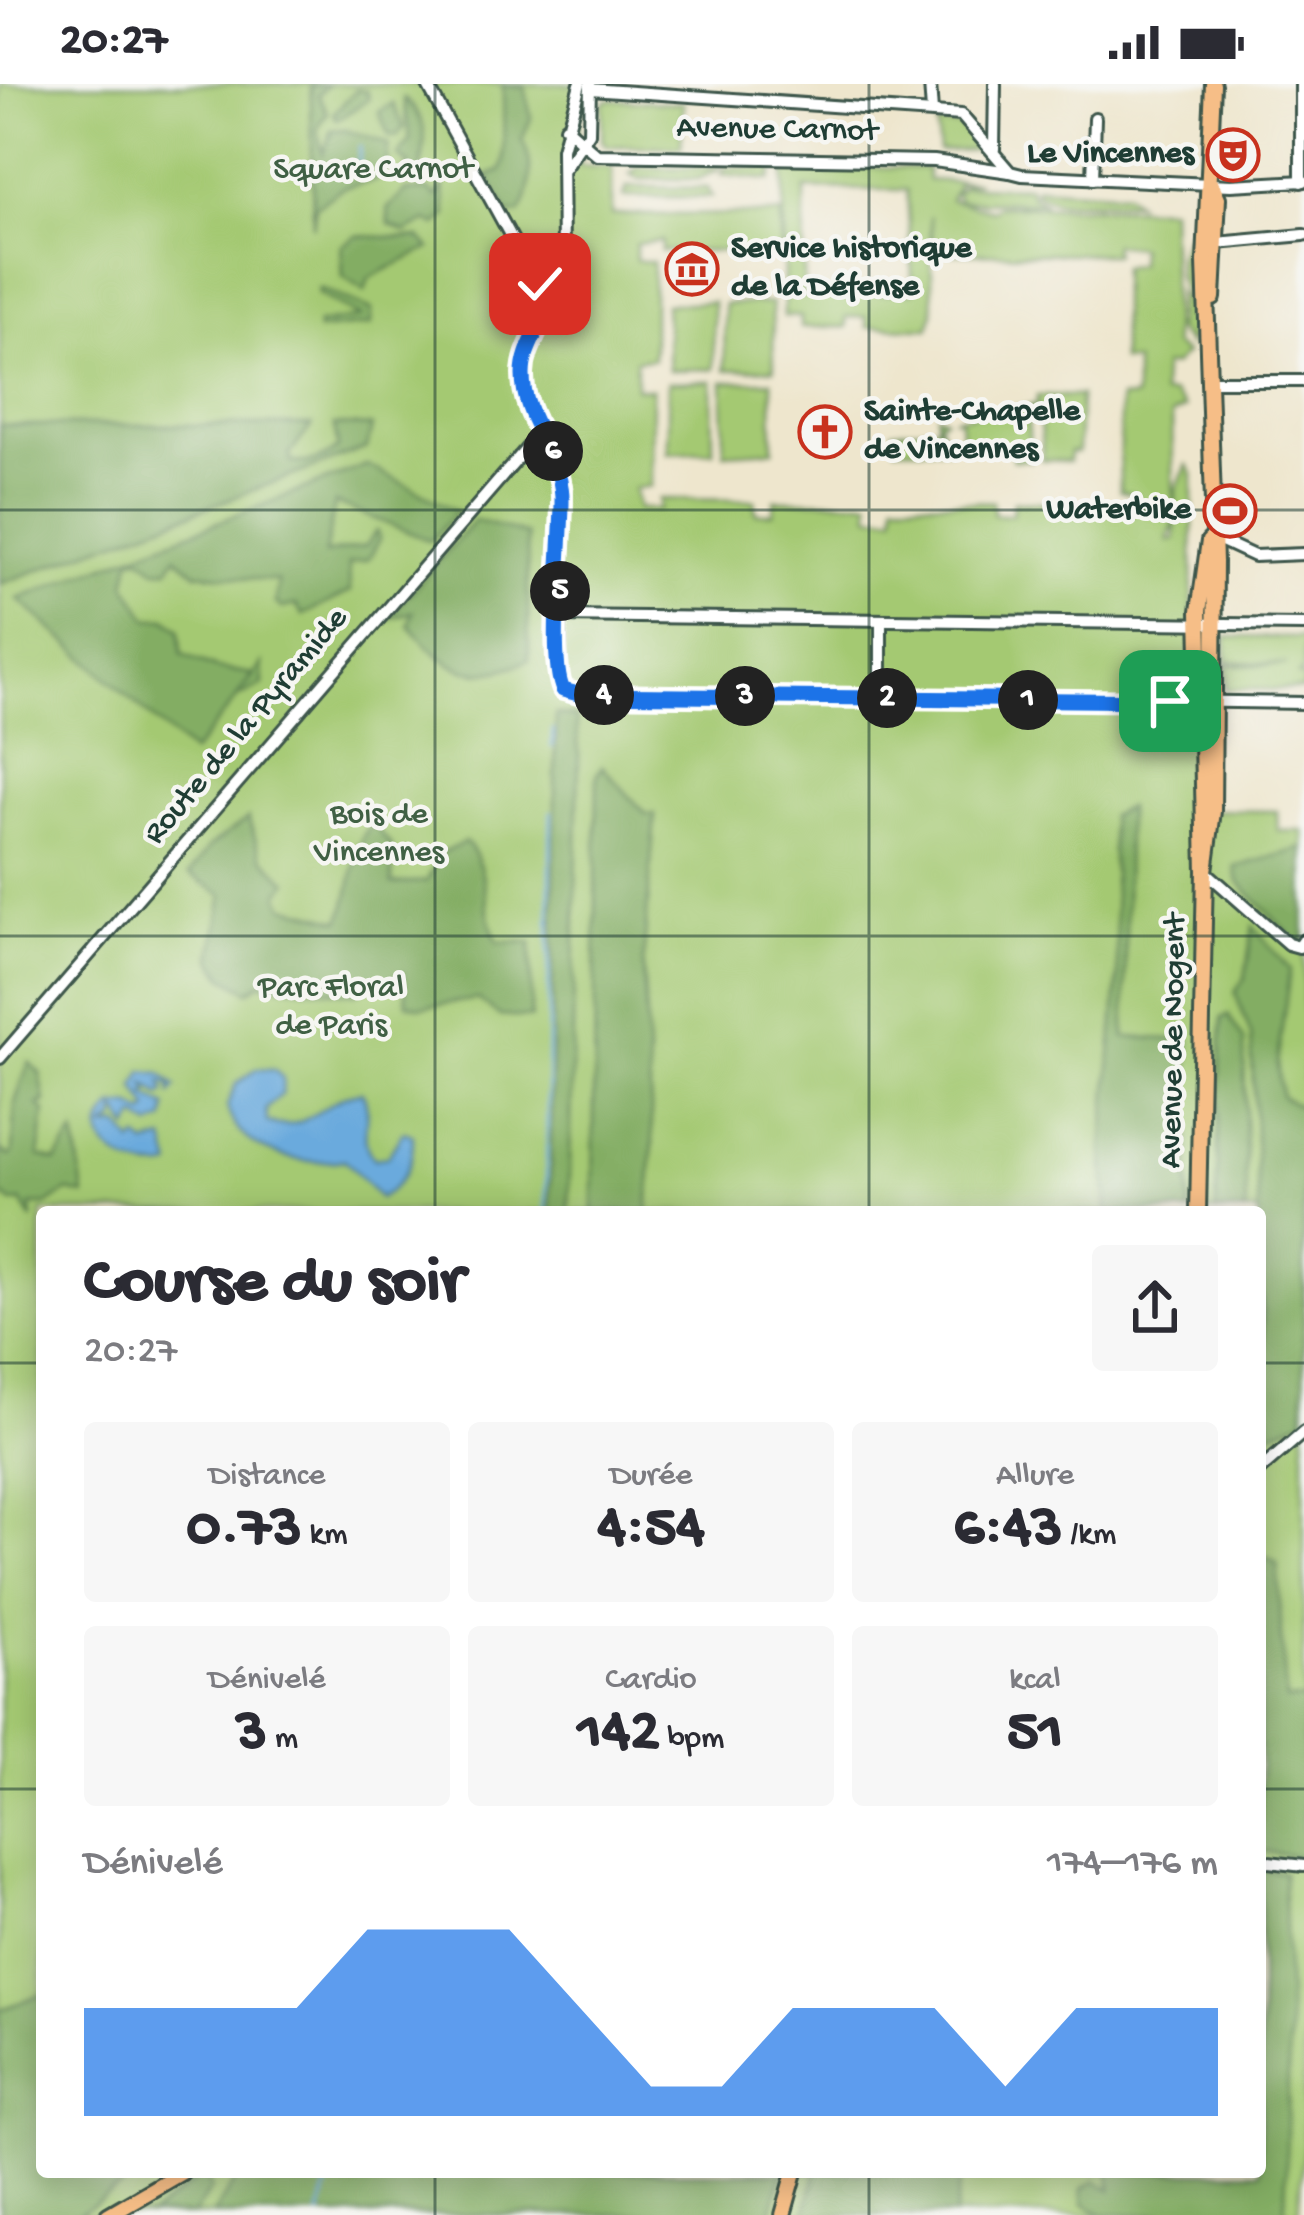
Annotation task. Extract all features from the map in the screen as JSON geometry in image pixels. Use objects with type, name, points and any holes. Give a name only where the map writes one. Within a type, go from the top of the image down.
[{"type":"main road","points":[[1210,314],[1205,262],[1214,84]]},
{"type":"main road","points":[[1210,314],[1217,198],[1212,185]]},
{"type":"main road","name":"Avenue de Nogent","points":[[1198,1206],[1205,872],[1213,811],[1202,702],[1202,624],[1210,536],[1210,314]]},
{"type":"main road","points":[[109,2215],[172,2178]]},
{"type":"main road","points":[[783,2215],[793,2178]]},
{"type":"street","points":[[427,84],[532,275],[547,287]]},
{"type":"street","points":[[930,84],[932,112]]},
{"type":"street","points":[[974,167],[994,149],[995,84]]},
{"type":"street","points":[[1301,84],[1302,182]]},
{"type":"street","points":[[564,169],[589,133],[587,86]]},
{"type":"street","points":[[587,86],[961,115],[1010,172]]},
{"type":"street","points":[[587,86],[566,127],[564,253],[559,273],[547,287],[546,318],[523,374],[539,434],[553,451],[560,479],[563,690],[582,695],[1304,703]]},
{"type":"street","points":[[1093,179],[1095,118]]},
{"type":"street","points":[[566,127],[583,146]]},
{"type":"street","name":"Avenue Carnot","points":[[583,146],[598,155],[934,160],[1093,179],[1212,185],[1302,182]]},
{"type":"street","points":[[1216,243],[1304,235]]},
{"type":"street","points":[[1210,381],[1304,381]]},
{"type":"street","name":"Route de la Pyramide","points":[[0,1058],[539,434]]},
{"type":"street","points":[[1210,536],[1254,556],[1304,554]]},
{"type":"street","points":[[560,616],[1304,625]]},
{"type":"street","points":[[881,620],[881,698]]},
{"type":"street","points":[[1205,872],[1288,944],[1302,944]]},
{"type":"street","points":[[1266,1466],[1304,1432]]},
{"type":"street","points":[[1266,1862],[1304,1866]]},
{"type":"green space","name":"Bois de Vincennes","points":[[0,84],[580,84],[579,166],[612,167],[612,215],[781,214],[781,251],[661,251],[662,241],[636,244],[636,260],[653,262],[653,359],[636,360],[636,388],[652,389],[651,486],[634,489],[638,509],[660,509],[659,499],[755,500],[756,513],[773,513],[775,500],[870,501],[870,515],[895,516],[896,501],[993,502],[994,515],[1012,515],[1013,502],[1112,503],[1111,513],[1134,514],[1138,495],[1120,491],[1120,399],[1135,398],[1135,362],[1121,361],[1121,267],[1138,264],[1139,247],[1113,244],[1114,254],[940,253],[934,252],[930,216],[933,314],[929,328],[867,327],[866,317],[846,317],[846,327],[801,327],[801,317],[784,316],[784,166],[927,168],[928,180],[978,182],[958,184],[950,200],[992,210],[998,206],[1170,208],[1173,345],[1185,354],[1174,365],[1163,366],[1162,394],[1173,394],[1185,408],[1172,415],[1174,523],[1168,541],[1175,540],[1176,489],[1187,465],[1193,474],[1191,810],[1277,811],[1278,831],[1304,831],[1304,2143],[1298,2215],[0,2215]],"holes":[[[805,189],[907,190],[913,292],[804,297]]]},
{"type":"green space","name":"Square Carnot","points":[[329,84],[318,95],[328,112],[317,130],[323,153],[332,131],[346,130],[388,144],[387,172],[374,181],[343,187],[316,206],[313,227],[311,86]]},
{"type":"green space","points":[[503,84],[525,87],[531,118],[522,140],[530,186],[520,213],[508,214],[487,176],[501,171],[504,162]]},
{"type":"green space","points":[[357,89],[367,91],[369,99],[337,120],[334,113]]},
{"type":"green space","points":[[404,99],[415,109],[424,131],[419,185],[403,177],[409,165],[398,156],[410,141]]},
{"type":"green space","points":[[608,99],[684,103],[681,147],[607,146],[602,141],[602,104]]},
{"type":"green space","points":[[393,103],[404,127],[397,137],[389,136],[379,112]]},
{"type":"green space","points":[[936,125],[959,125],[978,143],[978,150],[939,151]]},
{"type":"green space","points":[[637,168],[723,168],[698,179],[638,179],[630,174]]},
{"type":"green space","points":[[726,168],[774,168],[770,180],[722,175]]},
{"type":"green space","points":[[443,186],[447,216],[436,226],[427,221],[406,232],[389,224],[388,208],[406,191],[429,190],[436,197]]},
{"type":"green space","points":[[964,186],[1029,187],[1031,196],[1046,203],[959,201],[955,193]]},
{"type":"green space","points":[[627,187],[708,188],[712,197],[624,197]]},
{"type":"green space","points":[[1036,187],[1126,193],[1136,202],[1058,202],[1035,193]]},
{"type":"green space","points":[[1192,227],[1191,305],[1177,266]]},
{"type":"green space","points":[[356,236],[420,238],[430,248],[369,278],[365,291],[343,277],[341,246]]},
{"type":"green space","points":[[319,288],[372,310],[371,325],[318,330],[318,324],[360,317],[318,294]]},
{"type":"green space","points":[[1178,292],[1192,312],[1189,346],[1176,330]]},
{"type":"green space","points":[[713,302],[714,369],[669,370],[665,304]]},
{"type":"green space","points":[[772,303],[774,369],[725,370],[724,304]]},
{"type":"green space","points":[[712,381],[713,451],[668,453],[668,382]]},
{"type":"green space","points":[[772,381],[773,450],[724,453],[723,382]]},
{"type":"green space","points":[[1037,396],[1080,396],[1078,452],[1070,452],[1069,461],[1043,460],[1039,408],[1027,410],[1031,460],[1013,460],[1012,449],[962,448],[960,419],[953,418],[1037,404]]},
{"type":"green space","points":[[937,414],[945,418],[939,422],[948,448],[895,448],[893,431],[937,426]]},
{"type":"green space","points":[[0,425],[312,425],[290,454],[291,462],[311,462],[338,448],[334,425],[372,426],[367,448],[0,584]]},
{"type":"green space","points":[[367,465],[457,511],[431,541],[335,503],[325,554],[366,546],[376,531],[380,539],[368,560],[349,564],[350,592],[303,615],[296,605],[282,608],[276,603],[278,581],[196,573],[176,556],[168,569],[155,569],[140,556],[131,560],[126,584],[148,619],[166,618],[180,629],[182,654],[216,668],[253,674],[237,697],[262,664],[263,685],[237,698],[192,753],[18,599]]},
{"type":"green space","points":[[475,520],[527,535],[529,660],[491,672],[462,669],[435,653],[409,625],[413,612],[387,619]]},
{"type":"green space","points":[[1227,637],[1304,638],[1304,670],[1298,676],[1304,677],[1304,690],[1226,689],[1226,665],[1287,665],[1226,661]]},
{"type":"green space","points":[[556,714],[576,717],[579,751],[569,1206],[550,1206]]},
{"type":"green space","points":[[602,766],[646,814],[655,814],[643,965],[653,1143],[648,1206],[593,1206],[597,775]]},
{"type":"green space","points":[[1127,807],[1125,1037],[1189,1040],[1189,1206],[1107,1206],[1103,1148],[1118,974],[1110,816]]},
{"type":"green space","points":[[248,818],[262,857],[288,882],[279,894],[284,906],[340,920],[361,843],[373,823],[392,847],[392,884],[427,881],[440,854],[465,842],[483,876],[498,942],[531,942],[531,1018],[500,1016],[478,999],[421,1007],[407,1003],[403,973],[356,993],[260,983],[249,991],[224,977],[212,958],[223,895],[189,874],[209,847]]},
{"type":"green space","points":[[1304,848],[1304,939],[1297,943],[1238,881],[1235,867]]},
{"type":"green space","points":[[1253,926],[1290,970],[1277,1063],[1281,1096],[1304,1109],[1304,1419],[1268,1433],[1266,1206],[1258,1206],[1251,1035],[1235,992],[1245,978]]},
{"type":"green space","points":[[1228,1015],[1244,1040],[1246,1206],[1216,1206],[1222,1018]]},
{"type":"green space","points":[[29,1062],[40,1073],[45,1102],[38,1105],[45,1111],[39,1156],[56,1161],[75,1133],[84,1195],[68,1191],[46,1205],[31,1205],[32,1220],[21,1201],[12,1203],[0,1193],[0,1150],[9,1156],[13,1153],[15,1103]]},
{"type":"green space","points":[[1266,1558],[1277,1564],[1286,1700],[1304,1699],[1304,1857],[1266,1852]]},
{"type":"green space","points":[[1266,1870],[1283,1872],[1289,2030],[1285,2215],[1103,2215],[1084,2203],[1082,2189],[1095,2181],[1111,2190],[1110,2178],[1266,2178]]},
{"type":"green space","points":[[36,1996],[36,2178],[136,2178],[77,2215],[0,2215],[0,2010]]},
{"type":"green space","points":[[199,2178],[208,2178],[211,2189],[193,2215],[150,2215]]},
{"type":"green space","points":[[237,2178],[781,2178],[770,2215],[213,2215]]},
{"type":"green space","points":[[814,2178],[960,2178],[955,2215],[805,2215]]},
{"type":"water","points":[[257,1069],[274,1070],[283,1078],[282,1094],[266,1109],[267,1122],[294,1124],[338,1099],[362,1092],[367,1109],[366,1142],[374,1159],[387,1157],[403,1132],[413,1135],[412,1155],[401,1179],[380,1198],[345,1160],[293,1159],[244,1136],[227,1106],[236,1084]]},
{"type":"water","points":[[143,1072],[161,1074],[176,1087],[171,1094],[170,1085],[162,1083],[165,1092],[161,1096],[144,1083],[150,1091],[145,1095],[167,1107],[165,1120],[151,1127],[137,1117],[129,1129],[116,1108],[116,1120],[106,1128],[120,1126],[133,1143],[138,1138],[146,1145],[165,1140],[172,1167],[127,1162],[114,1155],[101,1134],[113,1107],[131,1106],[145,1114],[149,1109],[135,1088]]},
{"type":"waterway","points":[[358,167],[360,147]]},
{"type":"waterway","points":[[552,747],[553,730]]},
{"type":"waterway","points":[[546,1206],[551,812]]},
{"type":"waterway","points":[[320,2215],[329,2178]]},
{"type":"place","name":"Le Vincennes","points":[[1233,155]]},
{"type":"place","name":"Service historique de la Défense","points":[[692,269]]},
{"type":"place","name":"Sainte-Chapelle de Vincennes","points":[[825,432]]},
{"type":"place","name":"Waterbike","points":[[1230,511]]},
{"type":"route","points":[[540,284],[547,287],[548,308],[526,356],[523,379],[539,434],[557,462],[562,493],[559,681],[563,690],[582,695],[1170,701]]},
{"type":"park label","name":"Parc Floral de Paris","points":[[331,1008]]}]
